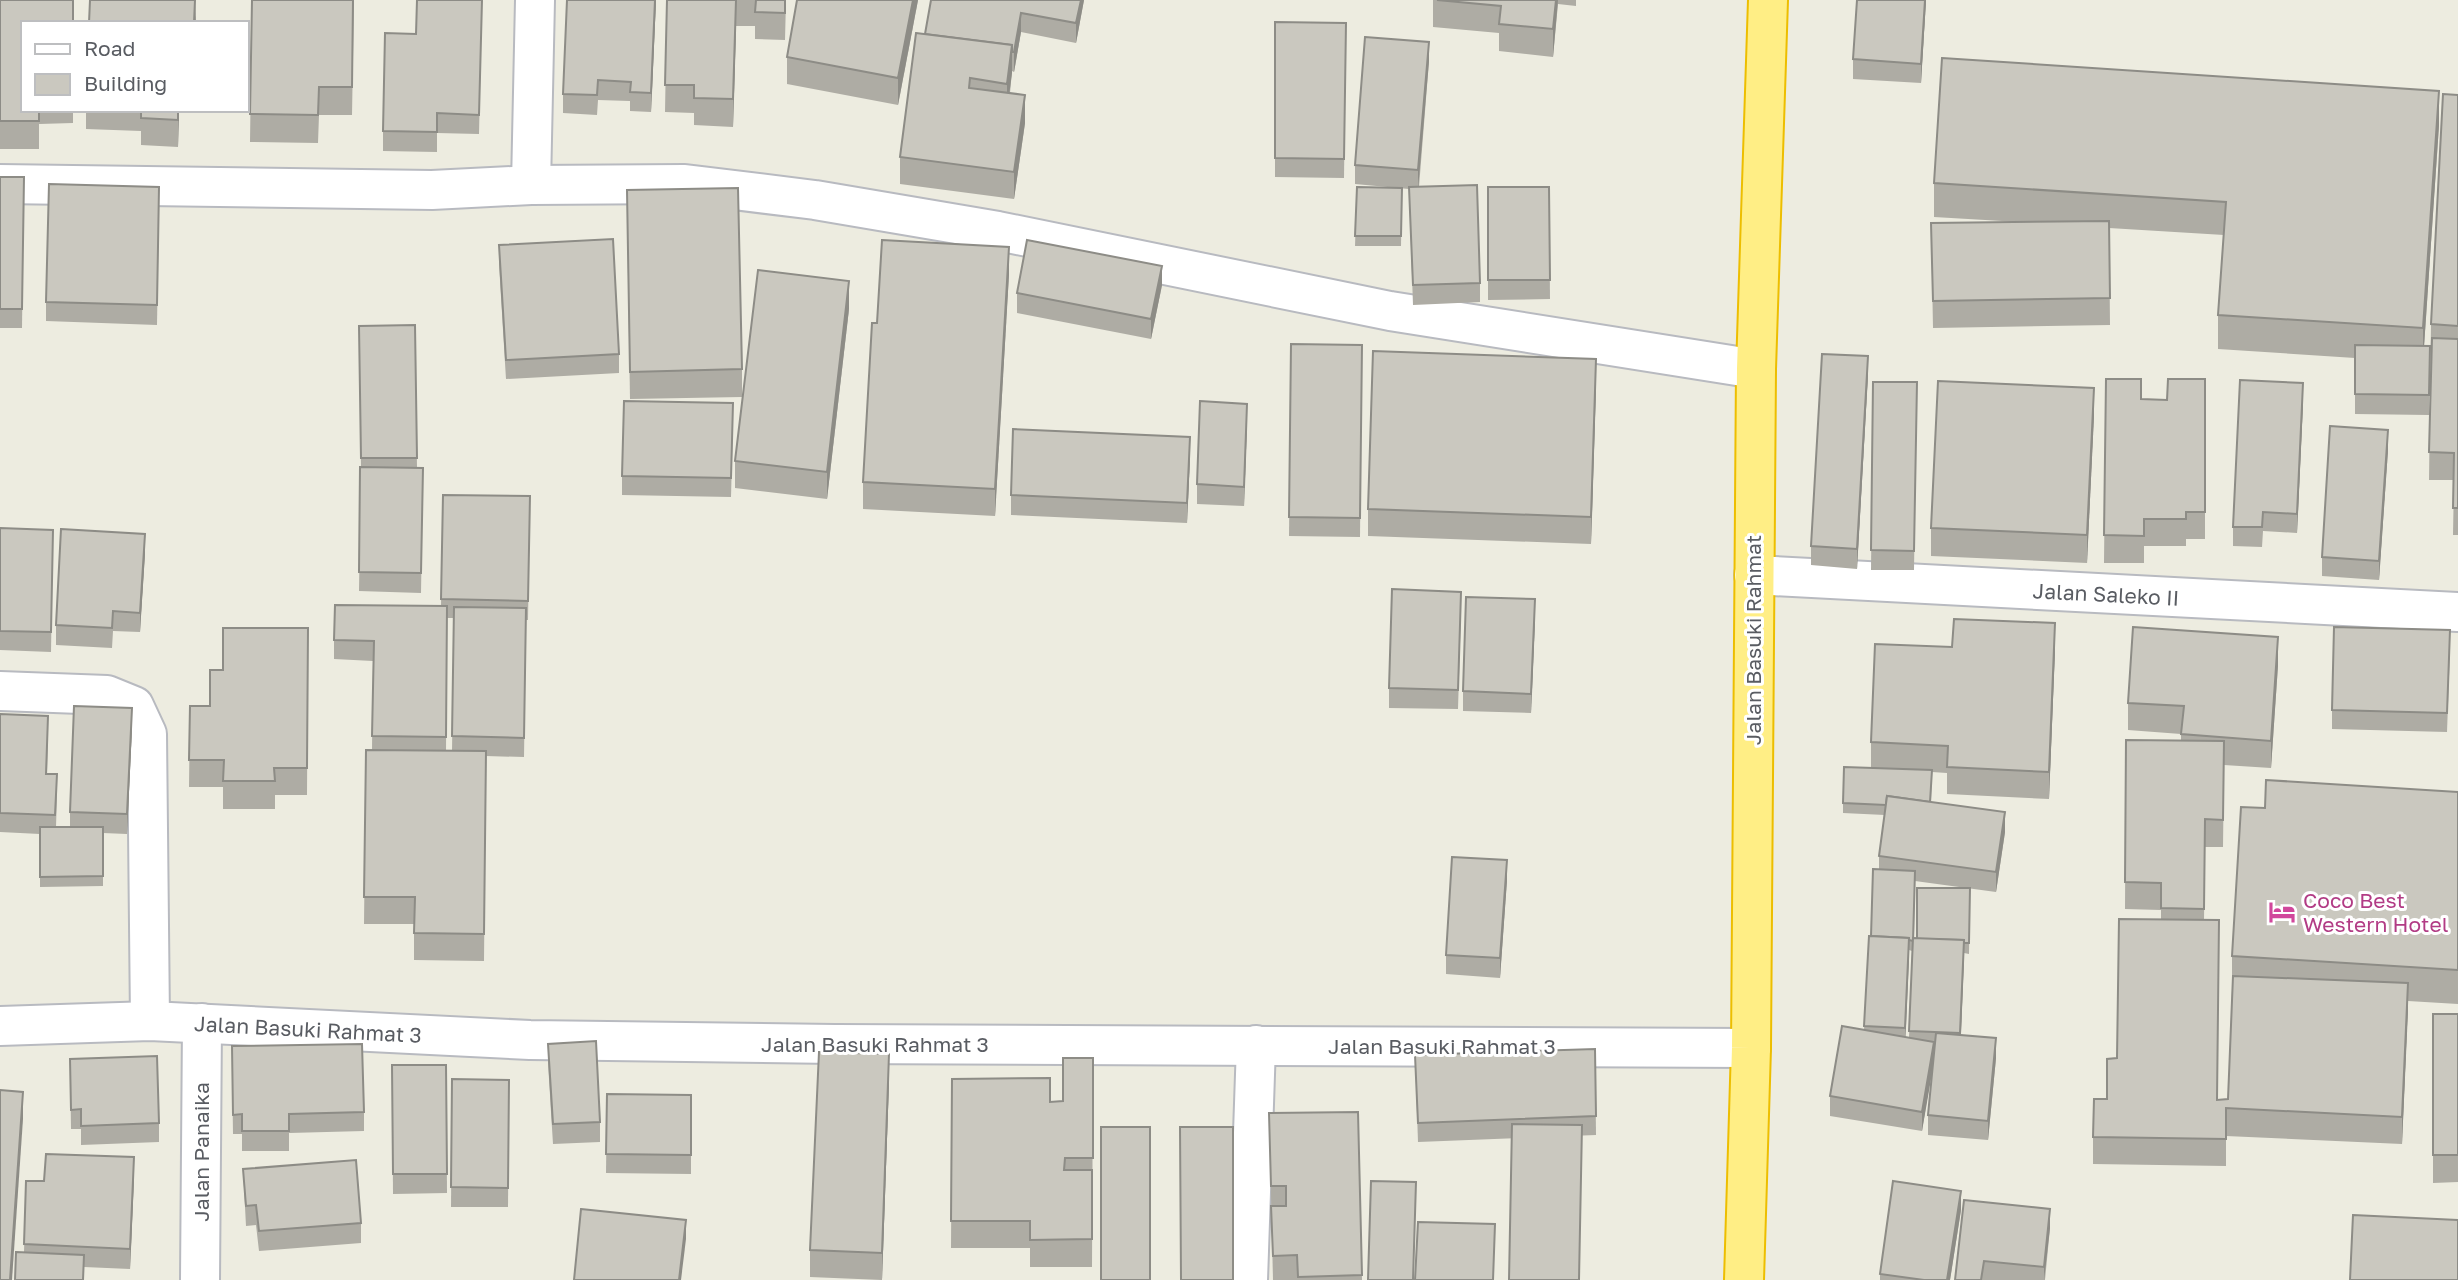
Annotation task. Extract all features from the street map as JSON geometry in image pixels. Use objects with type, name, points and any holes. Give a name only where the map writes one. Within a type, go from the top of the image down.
[{"type":"highway","name":"Jalan Basuki Rahmat","points":[[1744,1280],[1751,1048],[1756,369],[1768,0]]},
{"type":"street","points":[[531,184],[535,0]]},
{"type":"street","points":[[0,184],[432,190],[531,184],[685,184],[816,200],[998,232],[1390,311],[1756,369]]},
{"type":"street","name":"Jalan Saleko II","points":[[1754,575],[2458,612]]},
{"type":"street","points":[[0,691],[107,695],[134,706],[147,734],[150,1021]]},
{"type":"street","name":"Jalan Basuki Rahmat 3","points":[[0,1026],[150,1021],[530,1040],[835,1044],[1751,1048]]},
{"type":"street","name":"Jalan Panaika","points":[[200,1280],[202,1023]]},
{"type":"street","points":[[1248,1280],[1256,1045]]},
{"type":"building","points":[[0,0],[73,0],[73,21],[21,21],[21,112],[39,112],[39,121],[0,121]]},
{"type":"building","points":[[90,0],[195,0],[194,21],[89,21]]},
{"type":"building","points":[[252,0],[353,0],[352,87],[319,87],[318,115],[250,114]]},
{"type":"building","points":[[417,0],[482,0],[479,115],[437,113],[437,132],[383,131],[385,33],[416,34]]},
{"type":"building","points":[[567,0],[655,0],[651,93],[630,92],[631,82],[598,80],[597,95],[563,94]]},
{"type":"building","points":[[667,0],[736,0],[733,99],[694,98],[694,85],[665,85]]},
{"type":"building","points":[[756,0],[785,0],[785,13],[755,12]]},
{"type":"building","points":[[797,0],[913,0],[898,78],[787,57]]},
{"type":"building","points":[[931,0],[1081,0],[1076,23],[1021,13],[1012,52],[1012,45],[925,34]]},
{"type":"building","points":[[1437,0],[1556,0],[1553,29],[1499,24],[1501,6]]},
{"type":"building","points":[[1857,0],[1925,0],[1921,64],[1853,59]]},
{"type":"building","points":[[1275,22],[1346,23],[1344,159],[1275,158]]},
{"type":"building","points":[[916,33],[1012,45],[1007,84],[970,78],[969,88],[1025,95],[1014,172],[900,157]]},
{"type":"building","points":[[1365,37],[1429,42],[1418,170],[1355,165]]},
{"type":"building","points":[[1942,58],[2439,91],[2423,328],[2218,315],[2226,202],[1934,183]]},
{"type":"building","points":[[2443,94],[2458,95],[2458,326],[2431,324]]},
{"type":"building","points":[[141,112],[178,112],[178,120],[141,118]]},
{"type":"building","points":[[0,177],[24,177],[22,309],[0,309]]},
{"type":"building","points":[[49,184],[159,187],[157,305],[46,302]]},
{"type":"building","points":[[1477,185],[1480,283],[1413,285],[1409,187]]},
{"type":"building","points":[[1357,187],[1402,188],[1401,236],[1355,236]]},
{"type":"building","points":[[1488,187],[1549,187],[1550,280],[1488,280]]},
{"type":"building","points":[[738,188],[742,369],[630,372],[627,190]]},
{"type":"building","points":[[2109,221],[2110,298],[1933,301],[1931,223]]},
{"type":"building","points":[[613,239],[619,354],[506,360],[499,245]]},
{"type":"building","points":[[882,240],[1009,247],[995,489],[863,482],[872,323],[877,323]]},
{"type":"building","points":[[1027,240],[1162,266],[1151,319],[1017,293]]},
{"type":"building","points":[[758,270],[849,281],[827,472],[735,461]]},
{"type":"building","points":[[415,325],[417,458],[361,458],[359,326]]},
{"type":"building","points":[[2432,338],[2458,339],[2458,508],[2453,508],[2454,453],[2429,452]]},
{"type":"building","points":[[1291,344],[1362,345],[1360,518],[1289,517]]},
{"type":"building","points":[[2355,345],[2430,346],[2429,395],[2355,394]]},
{"type":"building","points":[[1373,351],[1596,359],[1591,517],[1368,509]]},
{"type":"building","points":[[1822,354],[1868,356],[1857,549],[1811,546]]},
{"type":"building","points":[[2106,379],[2141,379],[2141,399],[2167,400],[2168,379],[2205,379],[2205,512],[2186,512],[2186,519],[2144,519],[2144,536],[2104,535]]},
{"type":"building","points":[[2240,380],[2303,383],[2297,514],[2263,512],[2262,527],[2233,527]]},
{"type":"building","points":[[1938,381],[2094,388],[2087,535],[1931,528]]},
{"type":"building","points":[[1873,382],[1917,382],[1914,551],[1871,550]]},
{"type":"building","points":[[624,401],[733,403],[731,478],[622,476]]},
{"type":"building","points":[[1200,401],[1247,404],[1244,487],[1197,484]]},
{"type":"building","points":[[2330,426],[2388,430],[2379,561],[2322,557]]},
{"type":"building","points":[[1013,429],[1190,437],[1187,503],[1011,495]]},
{"type":"building","points":[[360,467],[423,468],[421,573],[359,572]]},
{"type":"building","points":[[443,495],[530,496],[528,601],[441,599]]},
{"type":"building","points":[[0,528],[53,530],[51,632],[0,631]]},
{"type":"building","points":[[61,529],[145,534],[140,613],[113,611],[112,628],[56,625]]},
{"type":"building","points":[[1392,589],[1461,592],[1458,690],[1389,688]]},
{"type":"building","points":[[1466,597],[1535,599],[1531,694],[1463,691]]},
{"type":"building","points":[[335,605],[447,606],[446,737],[372,736],[374,641],[334,640]]},
{"type":"building","points":[[454,607],[526,608],[524,738],[452,736]]},
{"type":"building","points":[[1954,619],[2055,623],[2049,772],[1947,767],[1948,746],[1871,742],[1875,644],[1952,647]]},
{"type":"building","points":[[2133,627],[2278,637],[2271,741],[2181,734],[2184,706],[2128,703]]},
{"type":"building","points":[[2334,627],[2450,630],[2447,713],[2332,710]]},
{"type":"building","points":[[223,628],[308,628],[307,768],[274,768],[275,781],[223,781],[224,760],[189,760],[190,706],[210,706],[210,670],[223,670]]},
{"type":"building","points":[[74,706],[132,708],[127,814],[70,812]]},
{"type":"building","points":[[0,714],[48,716],[46,774],[57,774],[55,815],[0,813]]},
{"type":"building","points":[[2126,740],[2224,741],[2223,820],[2205,819],[2204,909],[2161,908],[2161,883],[2125,882]]},
{"type":"building","points":[[366,750],[486,751],[484,934],[414,933],[415,897],[364,897]]},
{"type":"building","points":[[1844,767],[1932,770],[1930,802],[1887,796],[1886,805],[1843,803]]},
{"type":"building","points":[[2266,780],[2458,792],[2458,970],[2232,956],[2241,807],[2265,808]]},
{"type":"building","points":[[1887,796],[2005,812],[1996,872],[1879,856]]},
{"type":"building","points":[[40,827],[103,827],[103,876],[40,877]]},
{"type":"building","points":[[1452,857],[1507,860],[1500,958],[1446,955]]},
{"type":"building","points":[[1873,869],[1915,871],[1913,941],[1909,938],[1871,936]]},
{"type":"building","points":[[1917,888],[1970,888],[1969,943],[1964,943],[1964,940],[1917,939]]},
{"type":"building","points":[[2119,919],[2219,920],[2217,1100],[2228,1099],[2233,976],[2408,983],[2402,1117],[2226,1108],[2226,1139],[2093,1137],[2094,1099],[2107,1099],[2107,1059],[2117,1058]]},
{"type":"building","points":[[1869,936],[1909,938],[1905,1028],[1864,1026]]},
{"type":"building","points":[[1913,938],[1964,940],[1960,1033],[1909,1031]]},
{"type":"building","points":[[2433,1014],[2458,1014],[2458,1155],[2433,1155]]},
{"type":"building","points":[[1842,1026],[1934,1042],[1922,1112],[1830,1096]]},
{"type":"building","points":[[1936,1033],[1996,1038],[1988,1121],[1928,1115]]},
{"type":"building","points":[[596,1041],[600,1122],[553,1124],[548,1044]]},
{"type":"building","points":[[362,1044],[364,1112],[289,1114],[289,1131],[242,1131],[242,1114],[233,1115],[232,1046]]},
{"type":"building","points":[[1595,1049],[1596,1116],[1418,1123],[1415,1055]]},
{"type":"building","points":[[819,1052],[889,1054],[882,1253],[810,1250]]},
{"type":"building","points":[[157,1056],[159,1123],[81,1126],[81,1109],[71,1110],[70,1059]]},
{"type":"building","points":[[1063,1058],[1093,1058],[1093,1158],[1065,1158],[1064,1170],[1092,1170],[1092,1239],[1030,1240],[1030,1221],[951,1221],[952,1079],[1050,1078],[1050,1102],[1063,1101]]},
{"type":"building","points":[[392,1065],[446,1065],[447,1174],[393,1174]]},
{"type":"building","points":[[452,1079],[509,1080],[508,1188],[451,1187]]},
{"type":"building","points":[[0,1090],[23,1092],[10,1280],[0,1280]]},
{"type":"building","points":[[607,1094],[691,1095],[691,1155],[606,1154]]},
{"type":"building","points":[[1358,1112],[1362,1275],[1298,1277],[1297,1255],[1273,1256],[1271,1206],[1286,1206],[1286,1186],[1271,1186],[1269,1113]]},
{"type":"building","points":[[1512,1124],[1582,1125],[1579,1280],[1509,1280]]},
{"type":"building","points":[[1101,1127],[1150,1127],[1150,1280],[1101,1280]]},
{"type":"building","points":[[1180,1127],[1233,1127],[1233,1280],[1181,1280]]},
{"type":"building","points":[[46,1154],[134,1157],[130,1249],[24,1244],[26,1181],[44,1181]]},
{"type":"building","points":[[356,1160],[361,1223],[259,1231],[256,1205],[246,1206],[243,1169]]},
{"type":"building","points":[[1371,1181],[1416,1182],[1413,1280],[1368,1280]]},
{"type":"building","points":[[1893,1181],[1961,1191],[1947,1280],[1880,1274]]},
{"type":"building","points":[[1964,1200],[2050,1209],[2044,1267],[1984,1261],[1981,1280],[1955,1280]]},
{"type":"building","points":[[581,1209],[686,1220],[679,1280],[574,1280]]},
{"type":"building","points":[[2353,1215],[2458,1220],[2458,1280],[2350,1280]]},
{"type":"building","points":[[1418,1222],[1495,1224],[1493,1280],[1415,1280]]},
{"type":"building","points":[[16,1252],[84,1255],[83,1280],[15,1280]]},
{"type":"place","name":"Coco Best Western Hotel","points":[[2282,912]]}]
